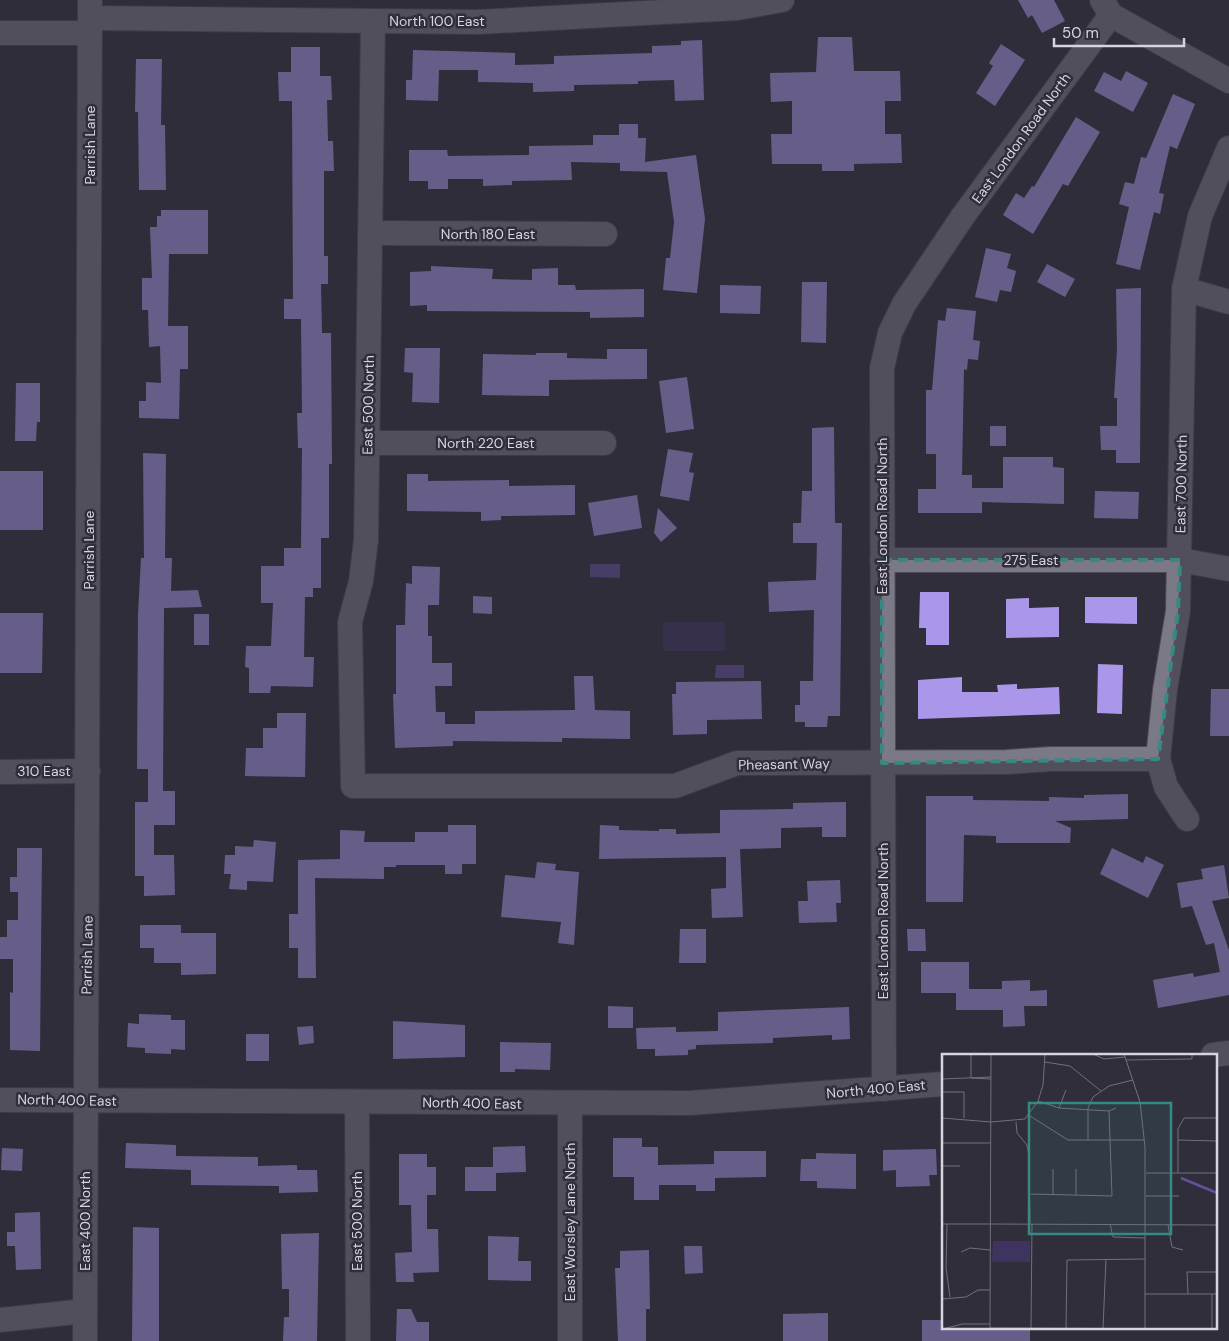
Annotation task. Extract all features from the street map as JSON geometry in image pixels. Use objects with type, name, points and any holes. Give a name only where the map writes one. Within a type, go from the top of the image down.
[{"type":"street","name":"North 100 East","points":[[0,33],[90,17],[478,22],[737,8],[782,0]]},
{"type":"street","points":[[1107,7],[1229,81]]},
{"type":"street","name":"East London Road North","points":[[884,1089],[882,368],[890,333],[904,304],[1107,7]]},
{"type":"street","name":"Parrish Lane","points":[[85,1100],[90,17]]},
{"type":"street","name":"East 500 North","points":[[353,786],[350,622],[361,581],[366,540],[373,22]]},
{"type":"street","name":"East 700 North","points":[[1187,820],[1166,787],[1158,759],[1165,690],[1178,611],[1184,289],[1200,216],[1229,148]]},
{"type":"street","name":"North 180 East","points":[[370,233],[605,234]]},
{"type":"street","points":[[1184,289],[1229,302]]},
{"type":"street","name":"North 220 East","points":[[368,443],[604,443]]},
{"type":"street","name":"275 East","points":[[882,560],[1180,560],[1229,569]]},
{"type":"street","name":"Pheasant Way","points":[[353,786],[675,786],[737,763],[1158,759]]},
{"type":"street","name":"310 East","points":[[0,772],[88,771]]},
{"type":"street","points":[[1216,1055],[1229,1052]]},
{"type":"street","name":"North 400 East","points":[[0,1100],[570,1104],[690,1103],[942,1084]]},
{"type":"street","name":"East 400 North","points":[[85,1100],[85,1341]]},
{"type":"street","name":"East 500 North","points":[[357,1102],[358,1341]]},
{"type":"street","name":"East Worsley Lane North","points":[[570,1104],[570,1341]]},
{"type":"street","points":[[0,1320],[85,1311]]},
{"type":"highlighted area","points":[[882,560],[1180,560],[1178,611],[1158,759],[882,763]]},
{"type":"shaded area","points":[[590,564],[620,564],[620,578],[590,577]]},
{"type":"shaded area","points":[[663,622],[725,622],[725,651],[663,651]]},
{"type":"shaded area","points":[[716,665],[744,665],[744,678],[715,678]]},
{"type":"building","points":[[1018,0],[1054,0],[1065,21],[1042,33],[1032,15],[1028,18]]},
{"type":"building","points":[[818,37],[852,37],[854,71],[900,71],[901,101],[885,101],[885,134],[901,134],[902,163],[854,164],[854,171],[822,171],[822,164],[772,164],[771,134],[792,134],[792,101],[771,102],[770,73],[816,72]]},
{"type":"building","points":[[702,40],[704,100],[675,101],[674,80],[638,81],[638,84],[574,85],[574,91],[533,92],[533,83],[478,82],[478,70],[439,70],[438,101],[406,100],[406,80],[412,80],[413,50],[515,53],[515,65],[554,64],[554,56],[652,53],[652,46],[681,45],[681,41]]},
{"type":"building","points":[[1001,44],[1025,60],[995,106],[976,93],[993,66],[989,63]]},
{"type":"building","points":[[291,47],[320,47],[320,76],[331,76],[332,100],[327,100],[328,141],[333,141],[334,171],[324,171],[324,256],[328,256],[328,284],[321,284],[322,333],[331,333],[332,464],[329,464],[329,538],[321,538],[321,588],[313,588],[313,597],[305,597],[304,657],[314,657],[313,687],[271,686],[270,693],[249,693],[249,668],[245,667],[246,646],[271,646],[273,603],[261,603],[261,566],[284,566],[284,548],[301,548],[302,448],[298,448],[297,413],[302,413],[301,319],[284,319],[284,299],[293,299],[292,101],[279,101],[278,72],[291,72]]},
{"type":"building","points":[[136,59],[162,59],[161,125],[165,125],[166,190],[139,190],[138,112],[135,112]]},
{"type":"building","points":[[1126,71],[1148,83],[1133,112],[1094,91],[1104,72],[1121,81]]},
{"type":"building","points":[[1173,94],[1195,104],[1177,149],[1170,146],[1159,193],[1164,194],[1160,214],[1154,212],[1140,270],[1116,264],[1129,207],[1119,204],[1125,182],[1134,184],[1141,157],[1146,158]]},
{"type":"building","points":[[1076,117],[1100,132],[1068,186],[1063,184],[1033,234],[1003,215],[1016,193],[1024,198],[1032,186],[1034,187]]},
{"type":"building","points":[[619,124],[638,124],[638,138],[646,138],[645,162],[696,155],[705,219],[697,293],[663,290],[666,258],[670,258],[674,222],[667,172],[620,171],[620,163],[571,162],[572,180],[512,181],[512,185],[483,186],[483,179],[448,179],[448,189],[428,189],[428,181],[409,181],[409,150],[447,150],[448,156],[529,155],[529,146],[593,145],[593,135],[619,135]]},
{"type":"building","points":[[161,210],[208,210],[208,254],[169,254],[168,326],[188,326],[188,369],[180,369],[179,419],[139,418],[139,401],[146,401],[146,382],[161,383],[160,346],[149,347],[148,310],[142,310],[142,278],[152,278],[150,227],[157,227],[157,216],[161,216]]},
{"type":"building","points":[[986,248],[1011,254],[1007,268],[1016,271],[1011,292],[1000,290],[997,302],[975,297]]},
{"type":"building","points":[[1047,264],[1075,279],[1065,297],[1037,282]]},
{"type":"building","points":[[431,266],[493,269],[492,279],[532,280],[532,269],[558,268],[558,285],[575,285],[576,290],[644,289],[644,317],[590,318],[590,312],[427,311],[427,305],[410,306],[410,272],[431,271]]},
{"type":"building","points":[[802,282],[827,282],[826,343],[801,342]]},
{"type":"building","points":[[720,285],[761,286],[760,314],[720,313]]},
{"type":"building","points":[[1141,288],[1140,463],[1116,463],[1116,450],[1101,450],[1100,426],[1117,426],[1117,398],[1114,398],[1117,349],[1116,289]]},
{"type":"building","points":[[947,308],[976,311],[973,340],[980,341],[978,360],[968,359],[967,370],[964,369],[962,475],[972,475],[972,488],[1003,488],[1003,457],[1053,457],[1053,467],[1064,468],[1064,504],[982,502],[982,513],[918,513],[918,489],[936,489],[936,454],[926,454],[926,390],[932,390],[938,320],[945,321]]},
{"type":"building","points":[[405,348],[440,348],[439,403],[412,402],[413,373],[404,372]]},
{"type":"building","points":[[607,349],[647,349],[647,379],[549,380],[549,396],[482,395],[483,354],[536,355],[536,353],[567,353],[567,358],[607,359]]},
{"type":"building","points":[[687,377],[694,429],[666,433],[659,381]]},
{"type":"building","points":[[16,383],[40,383],[40,422],[37,422],[36,441],[15,441]]},
{"type":"building","points":[[990,426],[1006,426],[1006,446],[990,446]]},
{"type":"building","points":[[834,427],[835,523],[842,523],[840,716],[828,716],[827,727],[805,727],[805,722],[795,722],[795,705],[800,705],[800,681],[813,681],[814,610],[769,612],[768,582],[816,580],[817,543],[793,543],[793,523],[801,523],[802,491],[812,491],[812,428]]},
{"type":"building","points":[[668,449],[693,453],[689,472],[694,473],[689,501],[660,496]]},
{"type":"building","points":[[143,453],[166,454],[165,558],[172,558],[171,591],[198,590],[202,607],[164,608],[163,791],[175,791],[175,825],[154,825],[154,855],[174,855],[175,895],[144,896],[144,876],[135,876],[135,802],[148,802],[148,769],[137,769],[138,614],[141,558],[144,558]]},
{"type":"building","points":[[0,471],[43,471],[43,530],[0,530]]},
{"type":"building","points":[[407,474],[428,474],[428,481],[509,480],[509,486],[575,485],[575,515],[501,516],[501,520],[481,521],[481,512],[407,511]]},
{"type":"building","points":[[1095,491],[1139,492],[1138,519],[1094,518]]},
{"type":"building","points":[[637,495],[642,528],[594,536],[588,503]]},
{"type":"building","points":[[658,508],[677,528],[661,542],[654,533]]},
{"type":"building","points":[[412,566],[440,567],[439,605],[428,605],[428,636],[432,636],[432,663],[452,663],[452,686],[435,686],[436,712],[445,712],[445,724],[475,724],[475,711],[575,710],[574,676],[593,676],[595,710],[630,711],[630,739],[562,738],[562,742],[453,741],[453,746],[395,748],[393,694],[396,694],[396,625],[405,625],[406,583],[412,584]]},
{"type":"building","points":[[920,592],[949,592],[949,645],[926,645],[926,628],[919,628]]},
{"type":"building","points":[[473,596],[492,597],[492,614],[473,613]]},
{"type":"building","points":[[1085,597],[1137,597],[1137,624],[1085,623]]},
{"type":"building","points":[[1029,598],[1029,608],[1059,607],[1059,637],[1006,638],[1006,599]]},
{"type":"building","points":[[0,613],[43,613],[42,673],[0,673]]},
{"type":"building","points":[[194,614],[209,614],[209,645],[194,645]]},
{"type":"building","points":[[1098,664],[1123,665],[1122,714],[1097,713]]},
{"type":"building","points":[[962,677],[962,692],[998,692],[997,685],[1017,684],[1017,689],[1059,687],[1060,714],[918,719],[918,680]]},
{"type":"building","points":[[761,681],[762,719],[707,720],[707,734],[673,735],[672,694],[676,694],[676,682]]},
{"type":"building","points":[[1211,689],[1229,689],[1229,736],[1210,736]]},
{"type":"building","points":[[277,713],[306,713],[305,777],[245,776],[246,748],[263,748],[263,728],[277,728]]},
{"type":"building","points":[[1128,794],[1128,819],[1055,821],[1071,828],[1070,843],[996,843],[996,836],[964,835],[963,902],[926,902],[926,796],[973,796],[973,800],[1049,801],[1049,797],[1084,798],[1084,795]]},
{"type":"building","points":[[846,802],[846,837],[822,837],[822,827],[781,828],[781,848],[740,849],[743,917],[712,918],[711,889],[726,888],[726,857],[599,859],[600,825],[619,826],[619,830],[659,831],[659,829],[676,829],[676,834],[720,833],[720,810],[793,809],[793,803]]},
{"type":"building","points":[[448,825],[476,825],[476,864],[462,864],[462,874],[445,874],[445,865],[396,865],[396,867],[384,867],[384,879],[315,878],[316,978],[298,978],[298,948],[289,948],[289,914],[298,914],[298,860],[340,859],[340,830],[365,831],[364,842],[415,842],[415,832],[448,832]]},
{"type":"building","points":[[254,840],[276,842],[273,882],[247,881],[247,890],[229,889],[231,874],[224,874],[225,855],[235,855],[235,846],[253,847]]},
{"type":"building","points":[[17,848],[42,848],[40,1051],[10,1050],[10,992],[13,993],[13,959],[0,959],[0,937],[7,937],[7,920],[18,920],[18,892],[10,892],[10,877],[17,877]]},
{"type":"building","points":[[1112,848],[1143,863],[1146,856],[1164,865],[1148,898],[1100,874]]},
{"type":"building","points":[[537,862],[556,864],[555,870],[579,872],[574,945],[558,943],[561,922],[501,917],[505,875],[535,878]]},
{"type":"building","points":[[1224,865],[1229,898],[1212,901],[1229,950],[1229,995],[1158,1008],[1153,980],[1193,973],[1194,977],[1220,972],[1214,943],[1206,945],[1192,906],[1181,908],[1177,883],[1203,879],[1201,869]]},
{"type":"building","points":[[840,880],[841,903],[836,903],[837,922],[799,923],[798,901],[808,901],[807,881]]},
{"type":"building","points":[[140,925],[181,925],[181,933],[216,933],[216,974],[181,975],[181,963],[154,963],[154,948],[140,948]]},
{"type":"building","points":[[680,929],[706,929],[706,963],[679,963]]},
{"type":"building","points":[[907,929],[925,929],[926,951],[908,951]]},
{"type":"building","points":[[921,962],[969,962],[969,989],[1002,989],[1002,981],[1030,980],[1030,991],[1047,990],[1047,1006],[1024,1006],[1025,1026],[1003,1027],[1003,1010],[956,1010],[956,993],[921,993]]},
{"type":"building","points":[[608,1006],[633,1007],[633,1028],[608,1028]]},
{"type":"building","points":[[849,1007],[850,1039],[832,1040],[832,1035],[773,1038],[773,1043],[696,1045],[696,1049],[688,1050],[688,1055],[655,1056],[655,1049],[637,1049],[636,1028],[676,1027],[676,1032],[718,1031],[718,1012]]},
{"type":"building","points":[[139,1014],[171,1015],[171,1020],[185,1020],[185,1050],[171,1049],[171,1054],[145,1053],[145,1048],[127,1047],[128,1023],[139,1024]]},
{"type":"building","points":[[393,1021],[465,1025],[465,1057],[393,1059]]},
{"type":"building","points":[[313,1026],[314,1043],[299,1045],[297,1027]]},
{"type":"building","points":[[246,1034],[269,1034],[269,1061],[246,1061]]},
{"type":"building","points":[[500,1042],[551,1043],[550,1070],[515,1069],[515,1072],[500,1072]]},
{"type":"building","points":[[613,1138],[642,1138],[642,1147],[658,1147],[658,1165],[714,1164],[714,1151],[766,1151],[766,1177],[715,1178],[715,1191],[696,1191],[696,1185],[659,1185],[659,1200],[634,1200],[634,1177],[613,1177]]},
{"type":"building","points":[[126,1143],[176,1145],[176,1156],[258,1157],[258,1166],[297,1165],[297,1170],[317,1170],[318,1192],[279,1193],[279,1186],[191,1185],[191,1170],[125,1168]]},
{"type":"building","points":[[525,1146],[526,1172],[496,1173],[496,1191],[465,1191],[465,1167],[493,1167],[493,1147]]},
{"type":"building","points":[[2,1148],[23,1149],[22,1171],[1,1170]]},
{"type":"building","points":[[936,1149],[937,1175],[929,1175],[930,1186],[896,1187],[896,1170],[883,1171],[883,1150]]},
{"type":"building","points":[[816,1153],[856,1154],[856,1189],[817,1188],[817,1181],[800,1181],[801,1159],[816,1159]]},
{"type":"building","points":[[399,1154],[427,1154],[427,1167],[436,1167],[436,1195],[427,1195],[427,1229],[438,1229],[439,1272],[413,1273],[414,1282],[396,1282],[395,1253],[412,1252],[411,1205],[399,1205]]},
{"type":"building","points":[[40,1212],[41,1269],[16,1270],[15,1246],[7,1246],[7,1232],[15,1232],[15,1213]]},
{"type":"building","points":[[133,1227],[159,1228],[159,1341],[132,1341]]},
{"type":"building","points":[[319,1233],[317,1341],[283,1341],[284,1317],[289,1317],[289,1289],[282,1289],[281,1234]]},
{"type":"building","points":[[488,1236],[519,1237],[518,1261],[531,1261],[531,1281],[488,1280]]},
{"type":"building","points":[[684,1246],[702,1246],[703,1273],[685,1274]]},
{"type":"building","points":[[649,1250],[650,1309],[646,1309],[646,1341],[618,1341],[615,1268],[620,1268],[620,1251]]},
{"type":"building","points":[[397,1309],[411,1309],[417,1322],[429,1322],[429,1341],[396,1341]]},
{"type":"building","points":[[828,1313],[828,1341],[783,1341],[783,1314]]},
{"type":"building","points":[[922,1320],[942,1320],[942,1328],[1030,1328],[1030,1341],[922,1341]]}]
